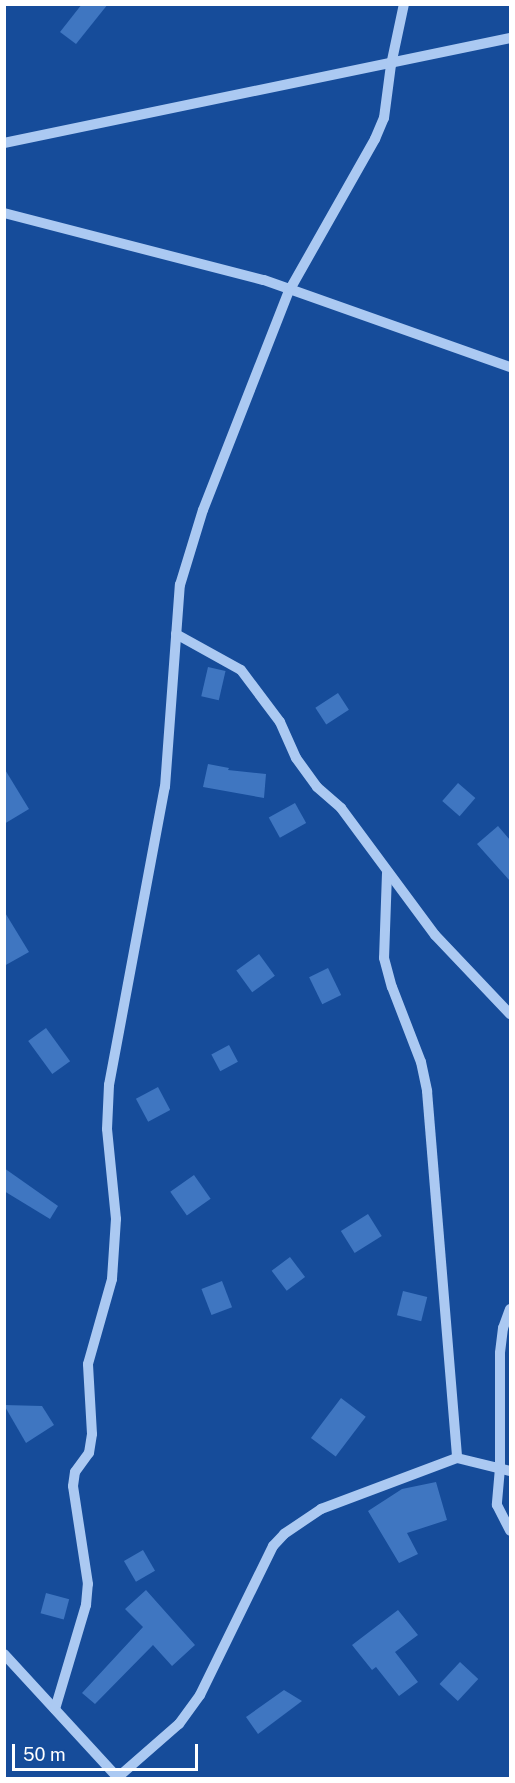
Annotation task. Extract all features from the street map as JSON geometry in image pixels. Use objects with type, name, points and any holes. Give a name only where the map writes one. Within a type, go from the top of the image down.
[{"type":"street","points":[[55,1709],[86,1605],[88,1584],[73,1485],[75,1472],[89,1453],[92,1434],[88,1364],[112,1279],[117,1219],[107,1129],[109,1085],[165,787],[180,585],[192,544],[289,291],[375,139],[384,118],[391,65],[404,4]]},
{"type":"street","points":[[4,143],[391,65],[510,38]]},
{"type":"street","points":[[4,213],[238,273],[510,367]]},
{"type":"street","points":[[176,634],[242,670],[280,722],[296,758],[317,787],[341,808],[435,935],[510,1014]]},
{"type":"street","points":[[387,873],[384,958],[392,987],[421,1062],[427,1091],[457,1458]]},
{"type":"street","points":[[510,1309],[503,1328],[500,1353],[505,1469],[496,1505],[510,1532]]},
{"type":"street","points":[[4,1654],[117,1778],[179,1724],[200,1695],[273,1546],[284,1533],[321,1509],[457,1458],[505,1469]]},
{"type":"building","points":[[82,4],[108,4],[76,44],[60,32]]},
{"type":"building","points":[[208,667],[226,671],[219,700],[201,696]]},
{"type":"building","points":[[338,693],[349,710],[326,724],[315,708]]},
{"type":"building","points":[[208,764],[229,768],[228,770],[266,774],[264,798],[203,787]]},
{"type":"building","points":[[4,768],[29,809],[4,824]]},
{"type":"building","points":[[458,783],[475,798],[460,816],[442,801]]},
{"type":"building","points":[[295,803],[306,823],[280,838],[269,818]]},
{"type":"building","points":[[498,826],[510,840],[510,881],[477,844]]},
{"type":"building","points":[[4,911],[29,952],[4,966]]},
{"type":"building","points":[[259,954],[275,976],[252,992],[236,970]]},
{"type":"building","points":[[328,968],[341,995],[322,1004],[309,977]]},
{"type":"building","points":[[46,1028],[70,1061],[52,1074],[28,1041]]},
{"type":"building","points":[[229,1045],[238,1062],[220,1071],[211,1054]]},
{"type":"building","points":[[158,1087],[170,1110],[148,1122],[136,1099]]},
{"type":"building","points":[[4,1168],[58,1206],[50,1219],[4,1191]]},
{"type":"building","points":[[194,1175],[211,1199],[187,1215],[170,1192]]},
{"type":"building","points":[[368,1214],[382,1236],[355,1253],[341,1231]]},
{"type":"building","points":[[290,1257],[305,1277],[287,1291],[272,1271]]},
{"type":"building","points":[[222,1281],[232,1307],[211,1315],[201,1289]]},
{"type":"building","points":[[403,1291],[427,1297],[421,1321],[397,1315]]},
{"type":"building","points":[[341,1398],[366,1417],[336,1457],[311,1438]]},
{"type":"building","points":[[4,1405],[42,1406],[54,1425],[26,1443]]},
{"type":"building","points":[[436,1482],[447,1520],[407,1533],[418,1554],[399,1563],[368,1511],[402,1489]]},
{"type":"building","points":[[143,1550],[155,1571],[136,1582],[124,1561]]},
{"type":"building","points":[[146,1590],[195,1645],[172,1666],[153,1645],[95,1704],[82,1693],[143,1627],[125,1609]]},
{"type":"building","points":[[46,1593],[69,1599],[64,1619],[41,1613]]},
{"type":"building","points":[[398,1610],[418,1635],[395,1652],[418,1682],[399,1696],[376,1667],[372,1670],[352,1645]]},
{"type":"building","points":[[460,1662],[478,1679],[458,1701],[440,1684]]},
{"type":"building","points":[[284,1690],[302,1701],[258,1734],[246,1717]]}]
